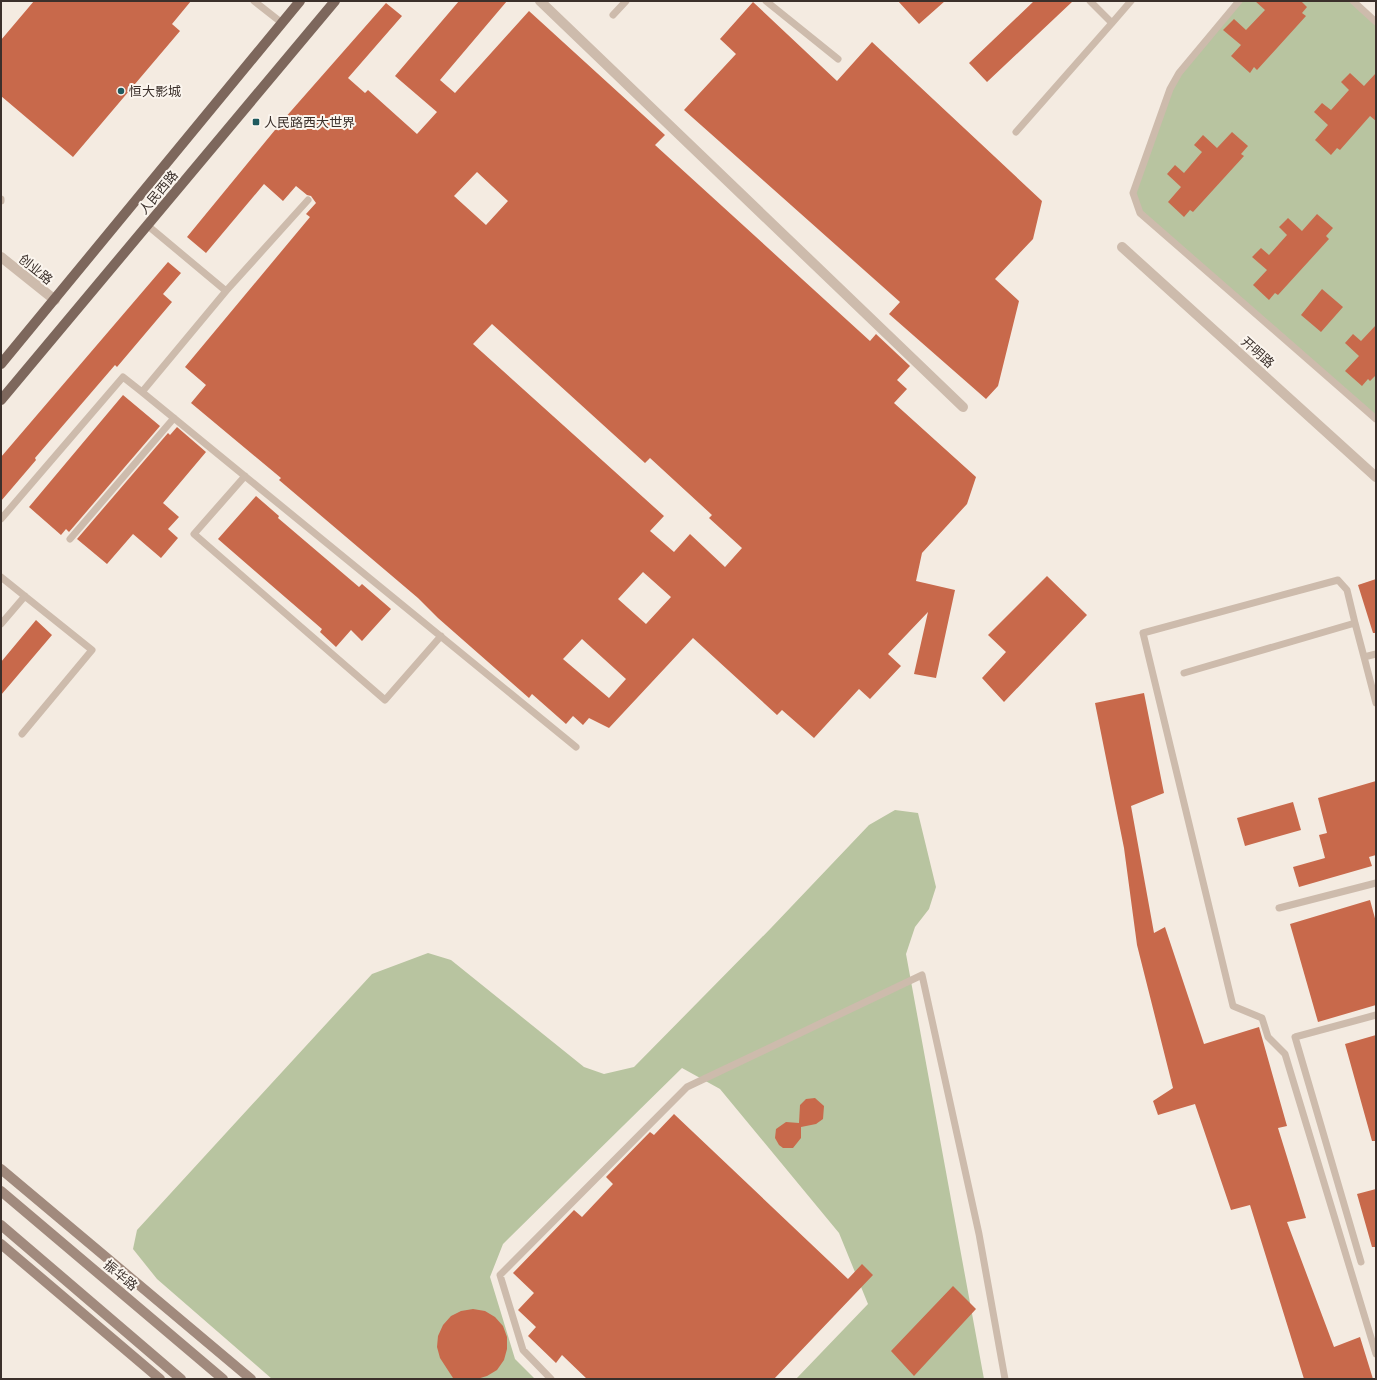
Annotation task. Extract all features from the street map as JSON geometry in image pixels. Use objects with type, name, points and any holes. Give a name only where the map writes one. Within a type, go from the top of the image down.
[{"type":"main road","name":"人民西路","points":[[1,364],[300,1]]},
{"type":"main road","name":"人民西路","points":[[1,400],[335,1]]},
{"type":"street","points":[[540,1],[963,408]]},
{"type":"street","name":"开明路","points":[[1122,247],[1376,477]]},
{"type":"street","name":"创业路","points":[[1,257],[55,300]]},
{"type":"street","points":[[1,1169],[251,1379]]},
{"type":"street","name":"振华路","points":[[1,1191],[223,1379]]},
{"type":"street","points":[[1,1225],[181,1379]]},
{"type":"street","points":[[1,1244],[160,1379]]},
{"type":"lane","points":[[254,1],[282,23]]},
{"type":"lane","points":[[613,15],[626,1]]},
{"type":"lane","points":[[766,1],[838,59]]},
{"type":"lane","points":[[1090,1],[1112,23]]},
{"type":"lane","points":[[1016,132],[1131,1]]},
{"type":"lane","points":[[1239,1],[1179,73],[1170,89],[1133,193],[1135,200],[1140,214],[1376,419]]},
{"type":"lane","points":[[1353,1],[1376,22]]},
{"type":"lane","points":[[142,392],[226,291],[308,200]]},
{"type":"lane","points":[[147,225],[226,291]]},
{"type":"lane","points":[[1,519],[123,377],[576,747]]},
{"type":"lane","points":[[70,539],[174,418]]},
{"type":"lane","points":[[244,476],[194,534],[385,700],[441,636]]},
{"type":"lane","points":[[1,577],[92,650],[22,734]]},
{"type":"lane","points":[[1376,703],[1347,590],[1338,580],[1143,633],[1233,1006],[1262,1018],[1268,1037],[1285,1054],[1376,1354]]},
{"type":"lane","points":[[1,624],[25,596]]},
{"type":"lane","points":[[1184,673],[1355,623]]},
{"type":"lane","points":[[1364,657],[1376,654]]},
{"type":"lane","points":[[1279,908],[1376,883]]},
{"type":"lane","points":[[551,1379],[523,1350],[500,1275],[687,1087],[922,975],[979,1234],[1005,1379]]},
{"type":"lane","points":[[1361,1262],[1295,1037],[1376,1015]]},
{"type":"green space","points":[[1239,1],[1353,1],[1376,22],[1376,419],[1140,213],[1133,193],[1170,89]]},
{"type":"green space","points":[[895,810],[918,813],[936,887],[929,909],[915,927],[906,954],[984,1379],[796,1379],[868,1304],[839,1233],[720,1089],[682,1068],[503,1244],[490,1277],[515,1359],[535,1379],[272,1379],[157,1279],[133,1249],[137,1230],[372,974],[428,953],[451,960],[584,1067],[604,1074],[634,1067],[771,928],[869,825]]},
{"type":"building","points":[[34,1],[191,1],[172,24],[180,31],[73,157],[1,96],[1,40]]},
{"type":"building","points":[[459,1],[507,1],[440,80],[455,93],[529,11],[665,135],[655,145],[870,341],[876,334],[910,366],[897,380],[907,389],[894,403],[976,477],[967,504],[922,553],[916,581],[955,590],[936,678],[914,674],[928,612],[888,654],[901,666],[870,699],[859,689],[814,738],[782,710],[777,715],[693,638],[609,728],[589,718],[583,725],[573,716],[566,724],[532,694],[529,698],[438,618],[418,598],[279,480],[281,478],[191,403],[206,385],[185,367],[310,217],[306,214],[316,203],[311,196],[307,195],[296,186],[283,201],[264,184],[206,253],[187,237],[284,119],[386,3],[402,16],[348,78],[365,93],[368,90],[417,134],[437,112],[395,76]],"holes":[[[477,172],[508,201],[486,225],[454,196]],[[492,324],[645,463],[650,458],[712,515],[709,518],[742,548],[725,567],[690,534],[674,552],[650,531],[664,516],[473,344]],[[643,572],[671,597],[646,624],[618,599]],[[582,639],[626,679],[609,698],[563,659]]]},
{"type":"building","points":[[898,1],[945,1],[919,24]]},
{"type":"building","points":[[1034,1],[1073,1],[987,82],[969,63]]},
{"type":"building","points":[[1255,1],[1301,1],[1307,7],[1302,13],[1306,16],[1257,70],[1254,67],[1250,73],[1231,56],[1241,45],[1223,30],[1234,19],[1246,30],[1265,10]]},
{"type":"building","points":[[753,2],[837,81],[872,42],[1042,201],[1033,239],[995,279],[1019,301],[998,386],[986,399],[889,314],[900,302],[684,110],[736,54],[720,39]]},
{"type":"building","points":[[1350,73],[1364,86],[1376,73],[1376,121],[1370,116],[1340,150],[1337,148],[1331,155],[1315,140],[1328,125],[1314,112],[1322,103],[1331,110],[1349,90],[1341,82]]},
{"type":"building","points":[[1232,132],[1248,146],[1241,154],[1244,156],[1193,212],[1190,210],[1184,217],[1168,202],[1181,187],[1167,174],[1175,165],[1184,173],[1202,152],[1194,145],[1203,135],[1217,148]]},
{"type":"building","points":[[1317,214],[1333,228],[1326,236],[1329,239],[1278,295],[1275,293],[1269,300],[1253,285],[1267,270],[1252,257],[1261,248],[1269,255],[1287,235],[1279,227],[1288,218],[1302,231]]},
{"type":"building","points":[[168,262],[181,273],[163,294],[172,302],[117,367],[115,365],[35,458],[36,460],[1,501],[1,457]]},
{"type":"building","points":[[1322,289],[1343,307],[1321,332],[1301,315]]},
{"type":"building","points":[[1376,325],[1376,375],[1370,381],[1368,379],[1362,386],[1345,371],[1359,356],[1345,343],[1353,334],[1361,341]]},
{"type":"building","points":[[123,395],[160,426],[69,532],[66,529],[61,535],[29,507]]},
{"type":"building","points":[[177,427],[206,452],[163,503],[179,517],[168,529],[178,538],[161,558],[133,534],[107,564],[77,539],[168,433],[170,435]]},
{"type":"building","points":[[256,496],[279,516],[278,518],[359,587],[362,584],[391,609],[362,641],[351,630],[336,647],[320,632],[322,629],[218,539]]},
{"type":"building","points":[[1047,576],[1087,615],[1004,702],[982,678],[1006,652],[988,635]]},
{"type":"building","points":[[1376,579],[1376,633],[1373,633],[1358,585]]},
{"type":"building","points":[[36,620],[52,635],[1,695],[1,662]]},
{"type":"building","points":[[1144,693],[1164,793],[1131,806],[1154,933],[1165,927],[1204,1044],[1259,1027],[1287,1126],[1278,1128],[1306,1218],[1287,1222],[1334,1347],[1360,1337],[1373,1379],[1304,1379],[1250,1205],[1231,1210],[1195,1104],[1158,1115],[1153,1101],[1173,1088],[1137,945],[1124,848],[1095,703]]},
{"type":"building","points":[[1376,781],[1376,855],[1369,857],[1372,866],[1299,887],[1293,867],[1325,858],[1319,835],[1327,833],[1318,798]]},
{"type":"building","points":[[1293,802],[1301,830],[1245,846],[1237,818]]},
{"type":"building","points":[[1370,900],[1376,922],[1376,1005],[1318,1022],[1290,924]]},
{"type":"building","points":[[1376,1035],[1376,1141],[1372,1141],[1345,1044]]},
{"type":"building","points":[[815,1098],[824,1106],[823,1119],[816,1124],[801,1127],[801,1138],[793,1148],[783,1148],[779,1145],[775,1138],[776,1129],[786,1122],[799,1123],[800,1105],[806,1099]]},
{"type":"building","points":[[674,1114],[848,1279],[862,1264],[873,1275],[774,1379],[587,1379],[562,1355],[556,1363],[528,1336],[536,1327],[518,1310],[534,1293],[513,1273],[574,1210],[582,1217],[613,1184],[606,1177],[650,1132],[654,1135]]},
{"type":"building","points":[[1376,1189],[1376,1247],[1372,1247],[1357,1194]]},
{"type":"building","points":[[953,1286],[976,1309],[914,1376],[891,1351]]},
{"type":"building","points":[[473,1309],[485,1311],[495,1317],[503,1326],[507,1337],[507,1349],[504,1360],[497,1370],[487,1376],[477,1379],[453,1378],[440,1358],[437,1347],[438,1336],[443,1325],[451,1316],[461,1311]]},
{"type":"place","name":"恒大影城","points":[[121,91]]},
{"type":"place","name":"人民路西大世界","points":[[256,122]]}]
